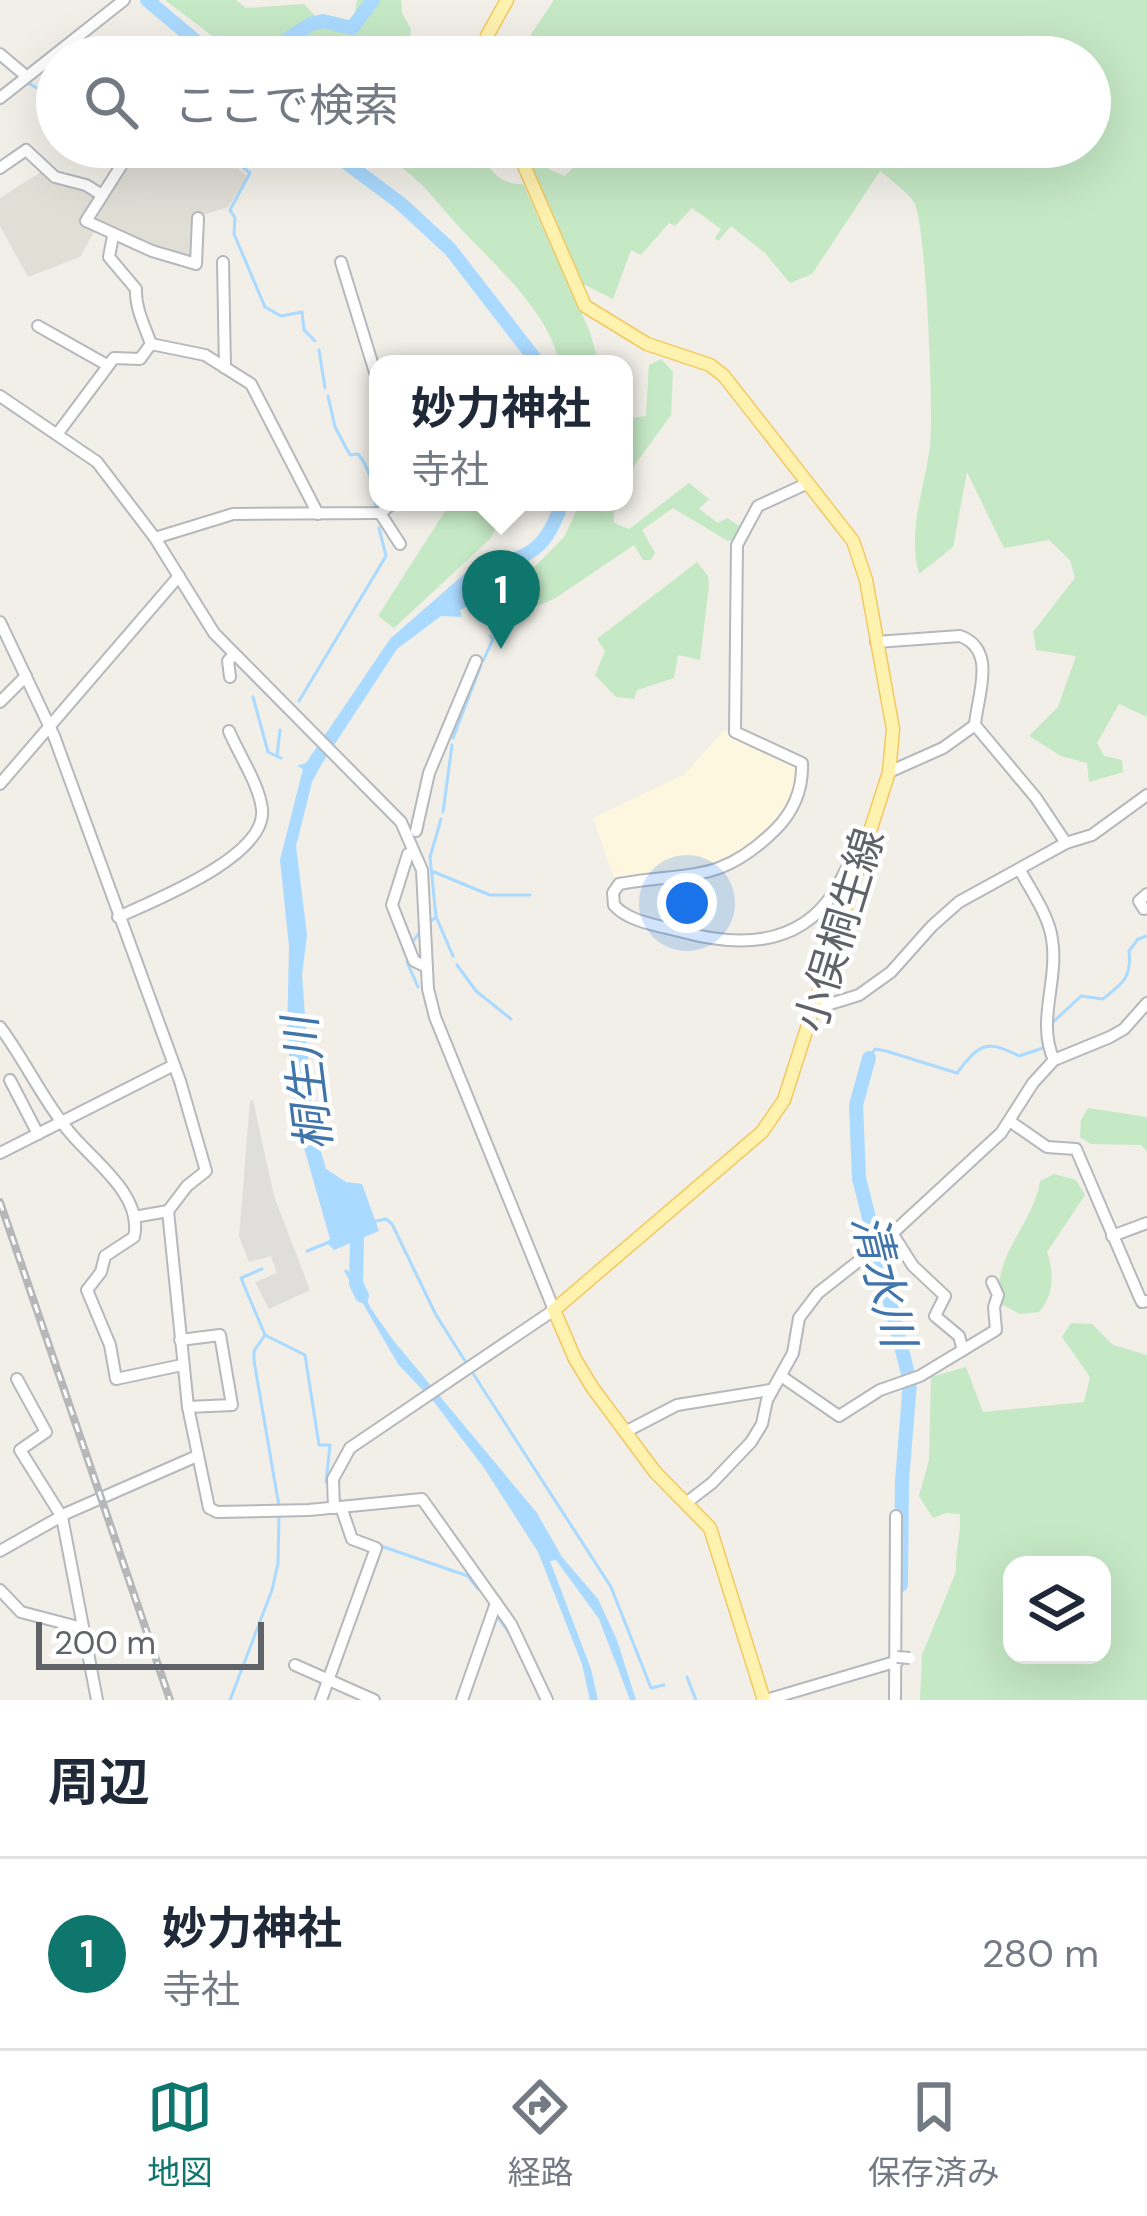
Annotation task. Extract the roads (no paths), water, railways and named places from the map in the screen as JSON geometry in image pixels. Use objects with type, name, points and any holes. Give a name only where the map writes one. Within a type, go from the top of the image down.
[{"type":"main road","points":[[488,36],[505,1]]},
{"type":"main road","name":"小俣桐生線","points":[[525,168],[586,306],[647,344],[710,365],[748,402],[853,541],[866,580],[893,728],[889,772],[784,1100],[761,1132],[554,1310]]},
{"type":"main road","points":[[554,1310],[580,1369],[655,1472],[712,1532],[765,1700]]},
{"type":"street","points":[[78,36],[124,0]]},
{"type":"street","points":[[0,54],[26,76]]},
{"type":"street","points":[[0,98],[36,69]]},
{"type":"street","points":[[0,168],[26,149],[36,159]]},
{"type":"street","points":[[46,168],[55,177],[86,185],[102,195]]},
{"type":"street","points":[[119,168],[86,221],[112,236],[196,264],[197,218]]},
{"type":"street","points":[[58,433],[107,365],[118,356],[140,359],[151,344],[135,301],[136,289],[109,257],[112,236]]},
{"type":"street","points":[[224,262],[225,368]]},
{"type":"street","points":[[341,262],[370,355]]},
{"type":"street","points":[[38,326],[107,365]]},
{"type":"street","points":[[151,344],[206,355],[251,384],[318,514]]},
{"type":"street","points":[[0,396],[97,461],[155,538],[204,620],[399,820],[422,870],[435,1017],[554,1310],[357,1442],[340,1460],[331,1487],[338,1507],[352,1539],[376,1547],[320,1700]]},
{"type":"street","points":[[806,484],[758,506],[737,545],[735,732],[802,763],[796,802],[774,831],[736,863],[682,877],[619,884],[613,893],[614,905],[626,916],[720,941],[766,940],[795,928],[821,909],[868,836]]},
{"type":"street","points":[[155,538],[232,514],[383,511]]},
{"type":"street","points":[[380,513],[400,544]]},
{"type":"street","points":[[0,784],[179,576]]},
{"type":"street","points":[[0,622],[49,725],[174,1065],[206,1171],[181,1192],[168,1211],[182,1365],[210,1510],[310,1510],[422,1498],[531,1659],[547,1700]]},
{"type":"street","points":[[876,642],[968,638],[980,655],[983,673],[975,725],[943,748],[889,772]]},
{"type":"street","points":[[230,676],[228,662],[234,654]]},
{"type":"street","points":[[416,831],[429,772],[476,661]]},
{"type":"street","points":[[0,702],[26,676]]},
{"type":"street","points":[[975,725],[1036,798],[1066,843]]},
{"type":"street","points":[[118,917],[206,876],[259,828],[263,812],[230,731]]},
{"type":"street","points":[[0,761],[11,770]]},
{"type":"street","points":[[814,1009],[860,995],[891,972],[959,902],[1066,843],[1091,835],[1147,795]]},
{"type":"street","points":[[408,854],[393,909],[414,961],[427,967]]},
{"type":"street","points":[[1020,870],[1052,932],[1052,993],[1045,1036],[1054,1060]]},
{"type":"street","points":[[1144,909],[1139,901],[1147,894]]},
{"type":"street","points":[[686,1503],[751,1442],[793,1353],[799,1318],[809,1304],[1011,1122],[1033,1083],[1054,1060],[1124,1029],[1147,1003]]},
{"type":"street","points":[[0,1027],[62,1122],[122,1191],[134,1217],[134,1237],[105,1256],[87,1294],[110,1345],[116,1379],[182,1365]]},
{"type":"street","points":[[0,1153],[174,1065]]},
{"type":"street","points":[[10,1080],[38,1134]]},
{"type":"street","points":[[1011,1122],[1047,1148],[1076,1149],[1142,1302],[1147,1301]]},
{"type":"street","points":[[134,1217],[168,1211]]},
{"type":"street","points":[[1112,1236],[1147,1223]]},
{"type":"street","points":[[888,1237],[945,1296],[935,1316],[959,1336],[963,1350]]},
{"type":"street","points":[[781,1376],[839,1416],[880,1390],[908,1383],[998,1327],[994,1307],[998,1295],[992,1282]]},
{"type":"street","points":[[180,1340],[220,1335],[232,1405],[188,1407]]},
{"type":"street","points":[[17,1379],[46,1432],[20,1450],[62,1517],[97,1700]]},
{"type":"street","points":[[626,1432],[677,1405],[773,1389]]},
{"type":"street","points":[[0,1551],[196,1456]]},
{"type":"street","points":[[896,1516],[901,1659],[896,1700]]},
{"type":"street","points":[[0,1590],[21,1612],[82,1628]]},
{"type":"street","points":[[462,1700],[496,1603]]},
{"type":"street","points":[[765,1700],[901,1659]]},
{"type":"street","points":[[295,1665],[374,1700]]},
{"type":"water","points":[[478,562],[491,595],[460,610],[462,617],[441,616],[397,649],[312,782],[296,846],[307,935],[302,975],[313,1125],[326,1169],[346,1182],[362,1184],[379,1231],[334,1250],[326,1242],[330,1239],[297,1123],[287,1038],[289,946],[280,860],[303,769],[297,766],[306,763],[390,639]]},
{"type":"water","points":[[346,1269],[393,1340],[537,1513],[562,1557],[598,1599],[636,1700],[630,1700],[599,1619],[556,1560],[550,1561],[591,1669],[598,1700],[590,1700],[582,1664],[538,1552],[484,1468],[398,1364]]},
{"type":"waterway","name":"桐生川","points":[[147,0],[190,36]]},
{"type":"waterway","points":[[292,36],[323,21],[352,28],[373,0]]},
{"type":"waterway","points":[[28,83],[36,87]]},
{"type":"waterway","points":[[244,168],[250,173],[230,210],[235,218],[234,234],[265,307],[281,316],[302,312],[304,330],[315,341]]},
{"type":"waterway","name":"桐生川","points":[[353,168],[450,249],[532,355]]},
{"type":"waterway","points":[[319,350],[325,388]]},
{"type":"waterway","points":[[328,396],[335,427],[350,455],[358,454],[369,473]]},
{"type":"waterway","name":"桐生川","points":[[468,585],[534,549],[558,511]]},
{"type":"waterway","points":[[299,701],[386,556],[379,528]]},
{"type":"waterway","points":[[493,569],[501,592]]},
{"type":"waterway","points":[[483,661],[493,639],[490,636]]},
{"type":"waterway","points":[[453,738],[481,665]]},
{"type":"waterway","points":[[253,697],[268,752],[281,758]]},
{"type":"waterway","points":[[277,756],[280,730]]},
{"type":"waterway","points":[[443,812],[452,745]]},
{"type":"waterway","points":[[431,921],[436,917],[430,857],[441,819]]},
{"type":"waterway","points":[[434,872],[490,895],[530,895]]},
{"type":"waterway","points":[[437,919],[453,956]]},
{"type":"waterway","points":[[412,943],[423,927]]},
{"type":"waterway","name":"清水川","points":[[1052,1023],[1081,996],[1103,999],[1116,988],[1125,979],[1129,951],[1147,936]]},
{"type":"waterway","points":[[407,962],[418,987]]},
{"type":"waterway","points":[[457,965],[476,991],[511,1019]]},
{"type":"waterway","name":"清水川","points":[[869,1058],[875,1049],[957,1073],[984,1047],[1019,1056],[1043,1048]]},
{"type":"waterway","name":"清水川","points":[[869,1058],[856,1105],[859,1178],[910,1382],[902,1481],[901,1585]]},
{"type":"waterway","points":[[461,1095],[530,1264]]},
{"type":"waterway","points":[[372,1222],[386,1219],[392,1224],[436,1315],[467,1364]]},
{"type":"waterway","name":"桐生川","points":[[345,1229],[357,1240],[356,1283],[362,1296]]},
{"type":"waterway","points":[[307,1251],[327,1243]]},
{"type":"waterway","points":[[262,1269],[241,1278],[265,1335],[305,1355],[319,1445],[330,1445],[326,1482]]},
{"type":"waterway","name":"桐生川","points":[[265,1335],[254,1351],[254,1361],[279,1506]]},
{"type":"waterway","points":[[472,1372],[611,1587],[651,1688],[664,1685]]},
{"type":"waterway","name":"桐生川","points":[[230,1700],[272,1590],[279,1516]]},
{"type":"waterway","points":[[381,1546],[468,1576],[478,1589]]},
{"type":"waterway","points":[[497,1616],[510,1634]]},
{"type":"waterway","points":[[687,1677],[696,1700]]},
{"type":"railway","points":[[0,1202],[170,1700]]},
{"type":"place","name":"妙力神社","points":[[501,649]]}]
